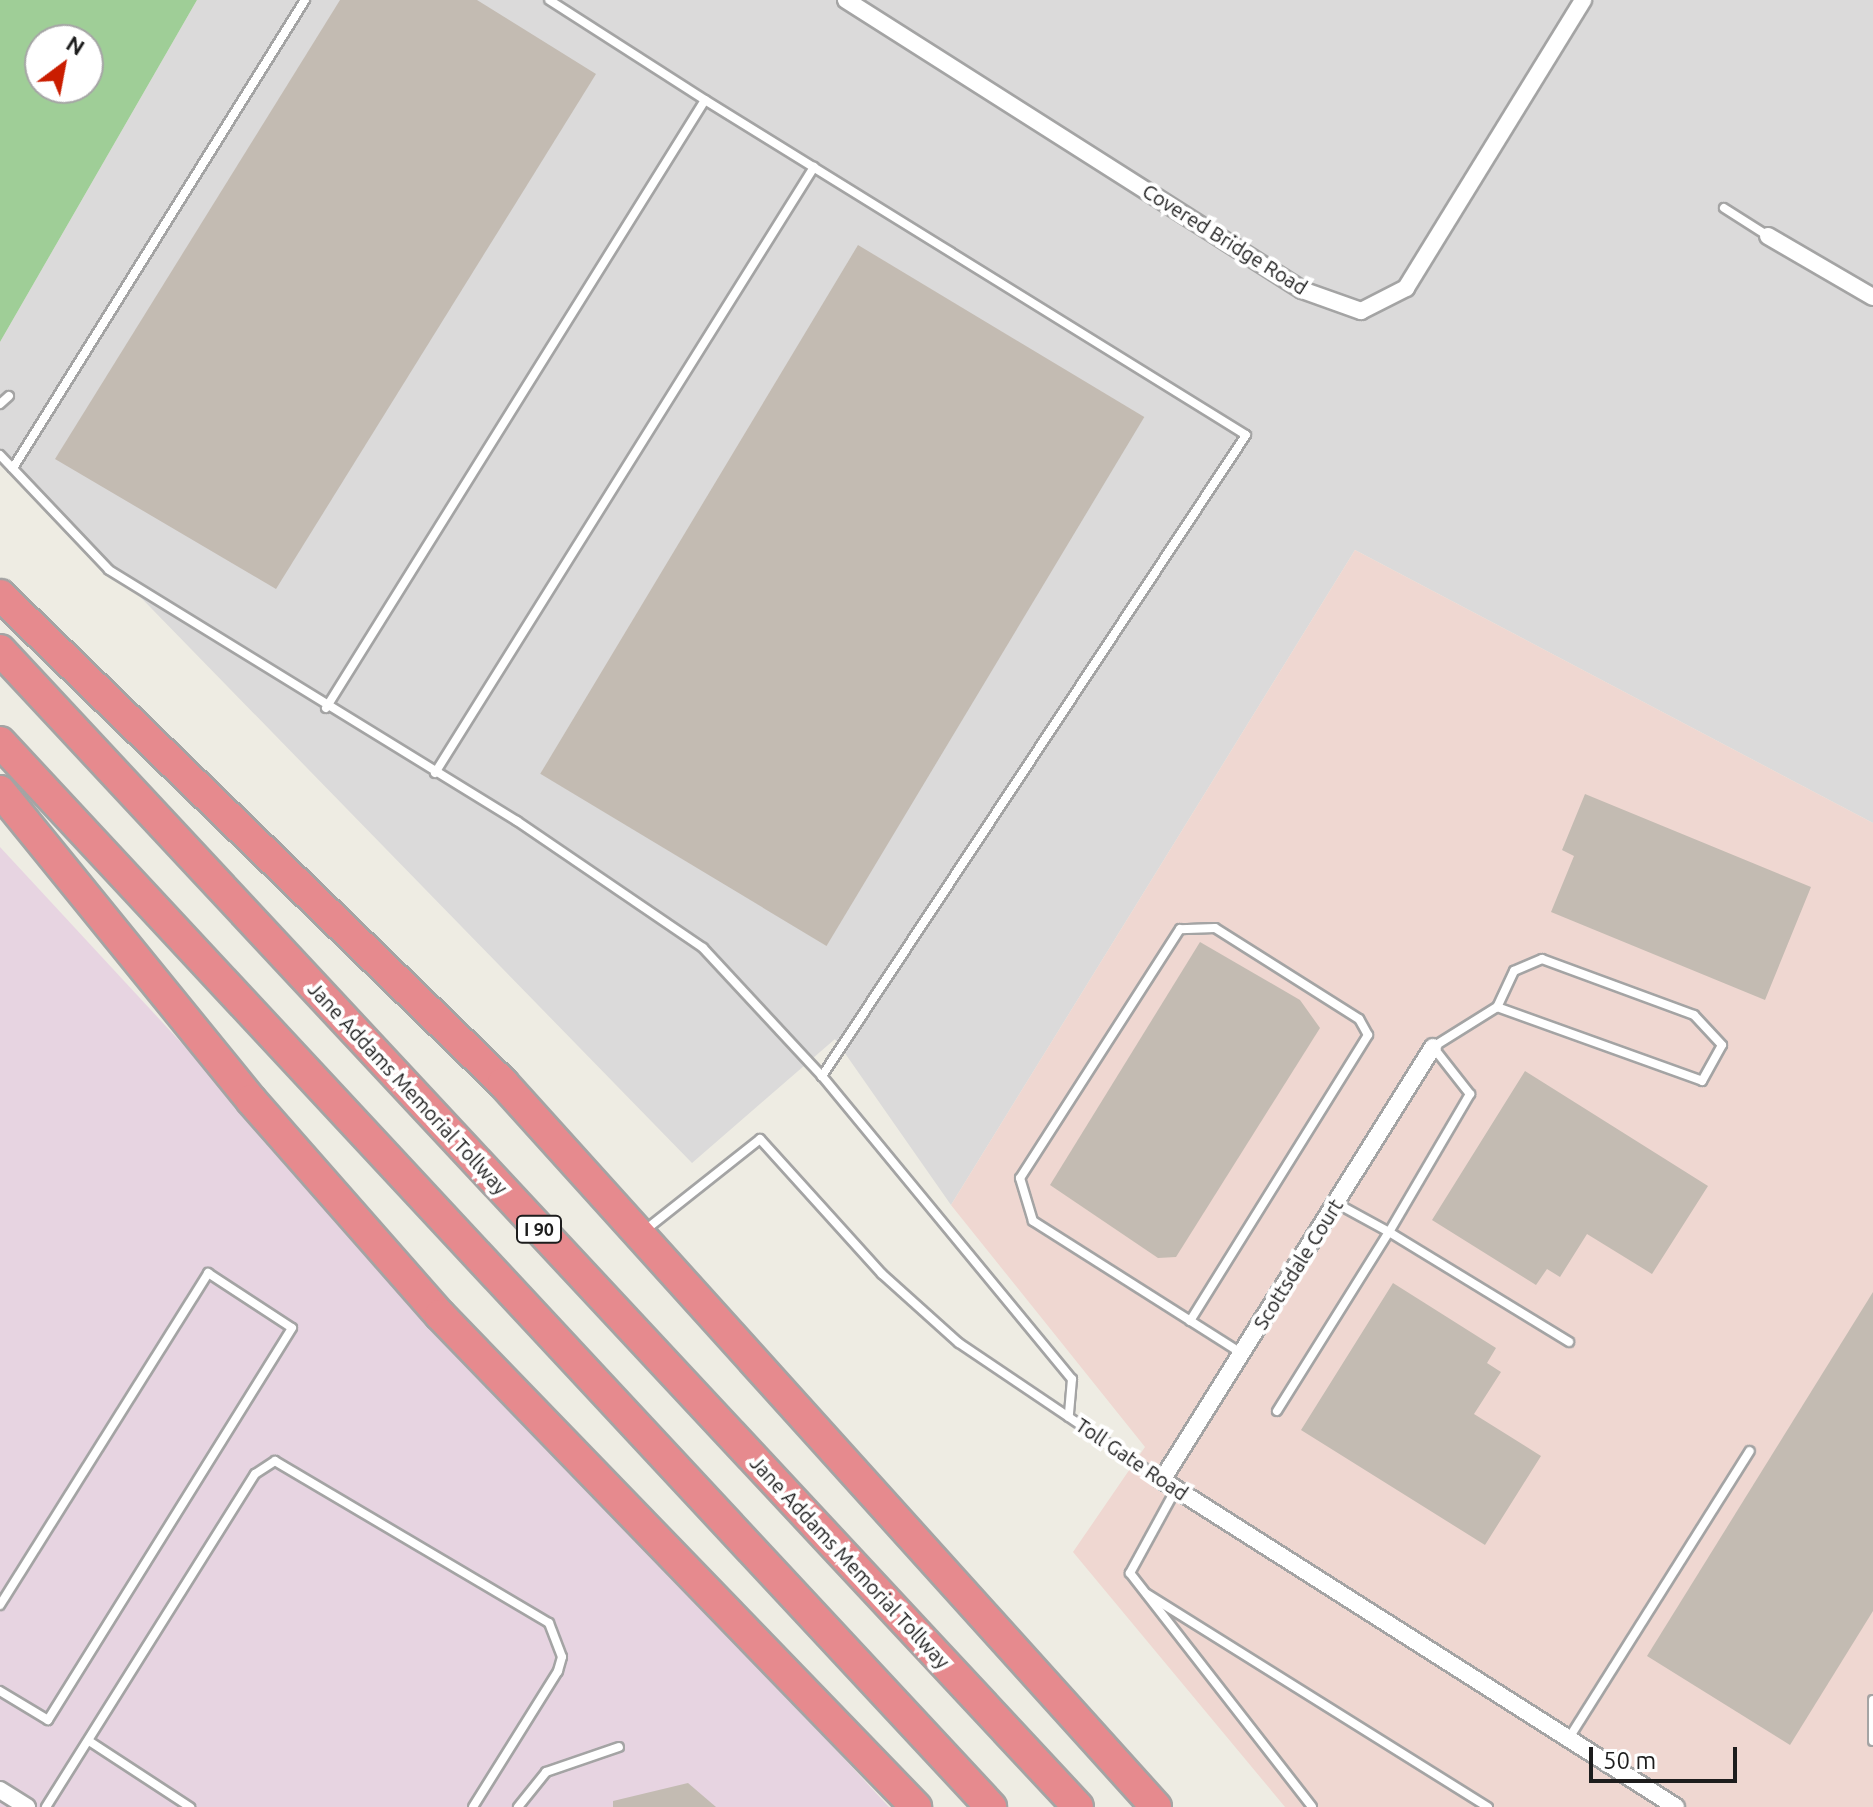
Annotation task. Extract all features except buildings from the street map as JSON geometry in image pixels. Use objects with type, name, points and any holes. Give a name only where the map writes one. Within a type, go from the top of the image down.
[{"type":"highway","points":[[0,595],[503,1083],[1156,1807]]},
{"type":"highway","name":"Jane Addams Memorial Tollway","points":[[0,650],[1078,1807]]},
{"type":"highway","points":[[0,742],[991,1807]]},
{"type":"highway","points":[[0,791],[251,1100],[440,1315],[916,1807]]},
{"type":"street","name":"Covered Bridge Road","points":[[846,0],[1302,290],[1361,311],[1406,288],[1583,0]]},
{"type":"street","points":[[1768,236],[1873,297]]},
{"type":"street","name":"Scottsdale Court","points":[[1169,1485],[1242,1353],[1433,1047]]},
{"type":"street","name":"Toll Gate Road","points":[[1169,1485],[1676,1807]]},
{"type":"street","points":[[0,1790],[27,1807]]},
{"type":"lane","points":[[13,468],[305,0]]},
{"type":"lane","points":[[549,0],[1246,435],[822,1076]]},
{"type":"lane","points":[[326,708],[705,100]]},
{"type":"lane","points":[[435,773],[814,167]]},
{"type":"lane","points":[[1724,208],[1768,236]]},
{"type":"lane","points":[[0,404],[9,396]]},
{"type":"lane","points":[[0,455],[109,570],[663,917],[742,986],[822,1076],[1072,1379],[1069,1417]]},
{"type":"lane","points":[[1190,1321],[1368,1035],[1359,1019],[1215,928],[1180,929],[1020,1178],[1033,1221],[1190,1321],[1242,1353]]},
{"type":"lane","points":[[1277,1411],[1389,1232],[1470,1094],[1433,1047],[1497,1007],[1514,971],[1542,959],[1694,1015],[1722,1045],[1702,1081],[1497,1007]]},
{"type":"lane","name":"Toll Gate Road","points":[[641,1234],[760,1139],[882,1274],[959,1343],[1169,1485]]},
{"type":"lane","points":[[1336,1203],[1569,1342]]},
{"type":"lane","points":[[0,1605],[208,1273],[292,1328],[48,1720],[0,1691]]},
{"type":"lane","points":[[1568,1739],[1750,1451]]},
{"type":"lane","points":[[46,1807],[255,1474],[283,1461],[549,1623],[562,1657],[558,1671],[473,1807]]},
{"type":"lane","points":[[1169,1485],[1130,1573],[1312,1807]]},
{"type":"lane","points":[[1147,1594],[1488,1807]]},
{"type":"lane","points":[[1873,1700],[1873,1741]]},
{"type":"lane","points":[[89,1741],[190,1807]]},
{"type":"lane","points":[[518,1807],[546,1772],[619,1747]]},
{"type":"shaded area","points":[[197,0],[1873,0],[1873,823],[1355,550],[951,1205],[835,1039],[692,1163],[0,453],[0,342]]},
{"type":"shaded area","points":[[1355,550],[1873,823],[1873,1807],[1285,1807],[1073,1552],[1145,1447],[951,1205]]},
{"type":"shaded area","points":[[0,847],[889,1807],[0,1807]]},
{"type":"green space","points":[[0,0],[197,0],[0,342]]}]
